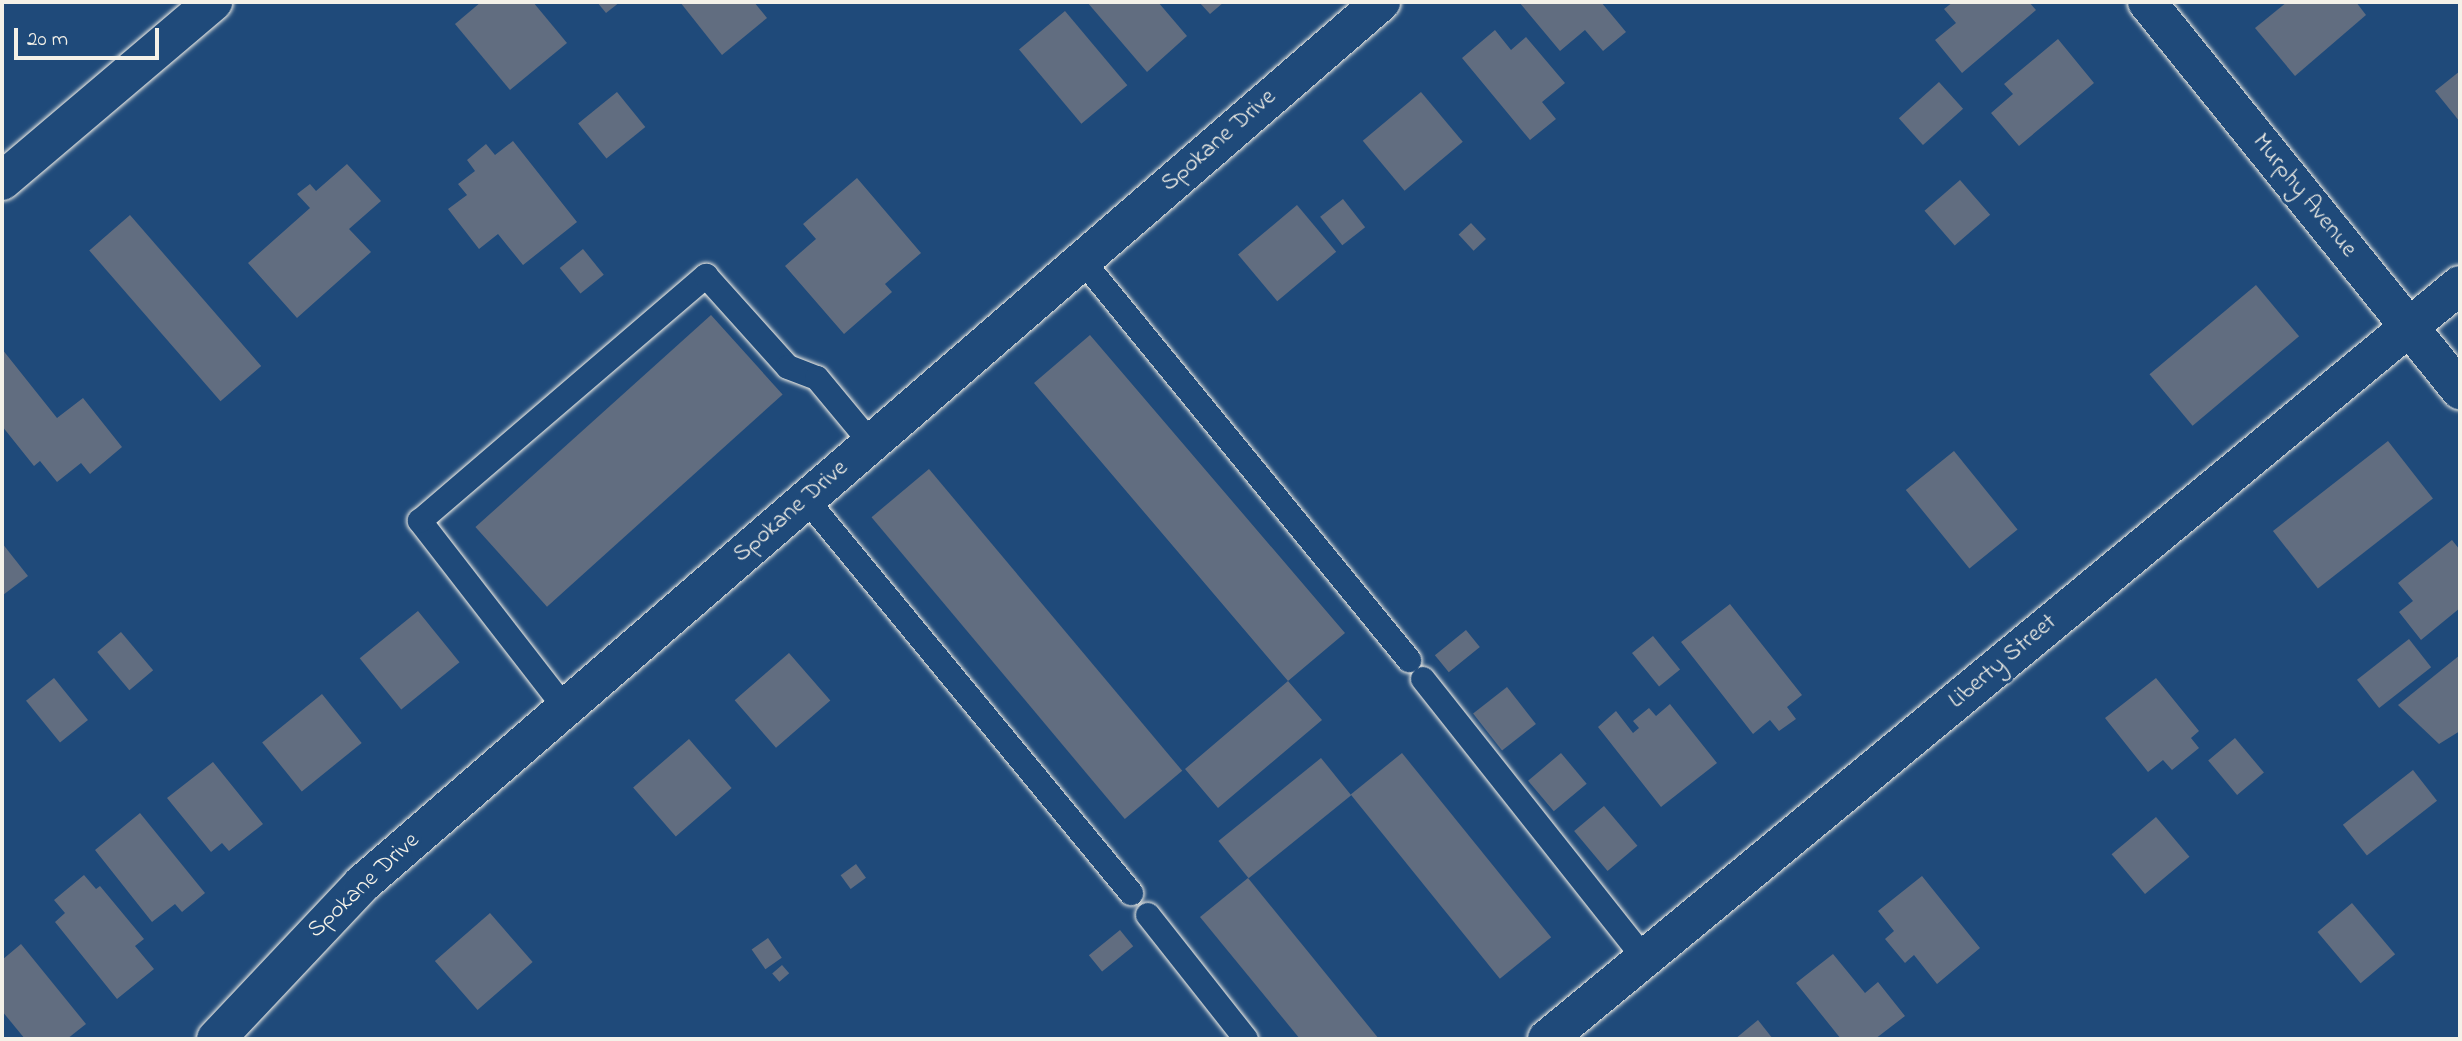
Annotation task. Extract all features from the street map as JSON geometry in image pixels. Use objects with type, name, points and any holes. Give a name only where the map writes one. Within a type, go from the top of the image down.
[{"type":"street","points":[[2,181],[213,2]]},
{"type":"street","name":"Spokane Drive","points":[[216,1039],[362,884],[1381,2]]},
{"type":"street","name":"Murphy Avenue","points":[[2147,2],[2460,390]]},
{"type":"street","name":"Liberty Street","points":[[1547,1039],[2460,285]]},
{"type":"lane","points":[[1082,260],[1416,669],[1644,959]]},
{"type":"lane","points":[[565,708],[420,521],[706,276],[788,368],[817,378],[871,443]]},
{"type":"lane","points":[[806,499],[1131,893]]},
{"type":"lane","points":[[1148,915],[1246,1039]]},
{"type":"building","points":[[481,2],[533,2],[567,43],[510,90],[455,24]]},
{"type":"building","points":[[597,2],[620,2],[606,13]]},
{"type":"building","points":[[680,2],[754,2],[767,18],[722,55]]},
{"type":"building","points":[[1087,2],[1158,2],[1187,36],[1147,72]]},
{"type":"building","points":[[1199,2],[1224,2],[1210,14]]},
{"type":"building","points":[[1519,2],[1601,2],[1626,32],[1603,51],[1585,30],[1560,51]]},
{"type":"building","points":[[1953,2],[2029,2],[2036,10],[1962,73],[1935,40],[1956,23],[1944,9]]},
{"type":"building","points":[[2287,2],[2356,2],[2366,15],[2295,76],[2255,28]]},
{"type":"building","points":[[1065,11],[1127,85],[1081,124],[1019,50]]},
{"type":"building","points":[[1495,30],[1511,50],[1526,37],[1565,83],[1542,102],[1556,119],[1530,140],[1462,58]]},
{"type":"building","points":[[2058,39],[2094,83],[2019,146],[1991,113],[2013,94],[2004,84]]},
{"type":"building","points":[[2460,71],[2460,122],[2435,91]]},
{"type":"building","points":[[1939,82],[1963,109],[1923,145],[1899,118]]},
{"type":"building","points":[[617,92],[645,127],[606,158],[578,123]]},
{"type":"building","points":[[1421,92],[1463,142],[1405,191],[1363,141]]},
{"type":"building","points":[[513,141],[577,222],[523,265],[498,234],[479,249],[448,209],[467,195],[458,184],[475,171],[467,160],[486,144],[495,155]]},
{"type":"building","points":[[347,164],[381,201],[349,229],[371,252],[297,318],[248,263],[310,208],[297,194],[310,184],[316,191]]},
{"type":"building","points":[[857,178],[921,253],[885,284],[892,292],[844,334],[785,266],[816,239],[803,224]]},
{"type":"building","points":[[1960,180],[1990,215],[1955,246],[1925,211]]},
{"type":"building","points":[[1343,199],[1365,227],[1342,245],[1320,217]]},
{"type":"building","points":[[1297,205],[1336,252],[1277,301],[1238,254]]},
{"type":"building","points":[[130,215],[261,366],[220,401],[89,250]]},
{"type":"building","points":[[1471,223],[1486,239],[1474,251],[1459,235]]},
{"type":"building","points":[[583,249],[604,275],[580,294],[560,268]]},
{"type":"building","points":[[2256,285],[2299,336],[2193,426],[2150,374]]},
{"type":"building","points":[[711,315],[783,395],[547,607],[475,527]]},
{"type":"building","points":[[1090,335],[1345,633],[1288,681],[1034,383]]},
{"type":"building","points":[[2,349],[57,418],[83,398],[122,447],[90,474],[81,463],[57,482],[40,461],[34,466],[2,426]]},
{"type":"building","points":[[2388,441],[2433,499],[2318,588],[2273,531]]},
{"type":"building","points":[[1954,451],[2018,529],[1969,569],[1906,490]]},
{"type":"building","points":[[929,469],[1182,771],[1125,819],[872,517]]},
{"type":"building","points":[[2452,540],[2460,550],[2460,608],[2421,640],[2399,612],[2413,601],[2398,583]]},
{"type":"building","points":[[2,543],[28,576],[3,595],[2,593]]},
{"type":"building","points":[[1730,604],[1802,695],[1787,707],[1796,719],[1779,731],[1770,720],[1753,734],[1681,642]]},
{"type":"building","points":[[418,611],[460,662],[401,709],[360,658]]},
{"type":"building","points":[[1466,630],[1480,647],[1449,672],[1435,655]]},
{"type":"building","points":[[121,632],[153,670],[129,690],[97,652]]},
{"type":"building","points":[[1653,636],[1680,669],[1659,686],[1632,653]]},
{"type":"building","points":[[2409,639],[2431,667],[2379,708],[2357,680]]},
{"type":"building","points":[[789,653],[830,701],[776,748],[735,700]]},
{"type":"building","points":[[2460,655],[2460,731],[2439,744],[2398,705]]},
{"type":"building","points":[[54,678],[88,720],[60,743],[26,701]]},
{"type":"building","points":[[2156,678],[2199,731],[2191,738],[2199,748],[2172,770],[2163,760],[2148,772],[2105,718]]},
{"type":"building","points":[[1288,681],[1322,720],[1218,808],[1185,769]]},
{"type":"building","points":[[1507,687],[1536,724],[1502,751],[1473,713]]},
{"type":"building","points":[[322,694],[362,743],[302,791],[262,742]]},
{"type":"building","points":[[1670,704],[1717,763],[1661,807],[1598,727],[1616,711],[1633,733],[1639,728],[1633,721],[1649,708],[1656,716]]},
{"type":"building","points":[[2235,738],[2264,772],[2237,795],[2208,760]]},
{"type":"building","points":[[689,739],[732,788],[676,837],[633,788]]},
{"type":"building","points":[[1402,753],[1551,937],[1500,979],[1351,795]]},
{"type":"building","points":[[1561,753],[1587,784],[1554,811],[1528,781]]},
{"type":"building","points":[[1321,758],[1351,795],[1249,878],[1218,841]]},
{"type":"building","points":[[213,762],[263,824],[229,851],[222,843],[211,852],[167,798]]},
{"type":"building","points":[[2413,770],[2437,801],[2367,856],[2343,825]]},
{"type":"building","points":[[1604,806],[1637,846],[1608,871],[1574,831]]},
{"type":"building","points":[[140,813],[205,893],[182,912],[175,904],[152,922],[95,850]]},
{"type":"building","points":[[2156,817],[2189,857],[2145,894],[2112,854]]},
{"type":"building","points":[[856,864],[866,878],[851,889],[841,875]]},
{"type":"building","points":[[84,875],[96,889],[100,886],[144,939],[135,946],[154,969],[117,999],[55,922],[65,913],[54,900]]},
{"type":"building","points":[[1922,876],[1980,948],[1937,984],[1914,955],[1905,963],[1885,939],[1894,931],[1878,911]]},
{"type":"building","points":[[1248,878],[1379,1039],[1300,1039],[1200,917]]},
{"type":"building","points":[[2352,903],[2395,954],[2361,983],[2318,932]]},
{"type":"building","points":[[490,913],[533,962],[478,1010],[435,961]]},
{"type":"building","points":[[1120,930],[1133,946],[1102,971],[1089,955]]},
{"type":"building","points":[[768,938],[782,958],[765,969],[752,949]]},
{"type":"building","points":[[21,944],[86,1024],[67,1039],[25,1039],[2,1011],[2,960]]},
{"type":"building","points":[[1833,954],[1865,993],[1878,982],[1905,1016],[1875,1039],[1841,1039],[1796,983]]},
{"type":"building","points":[[782,965],[789,973],[779,982],[772,974]]},
{"type":"building","points":[[1758,1020],[1773,1039],[1735,1039]]}]
